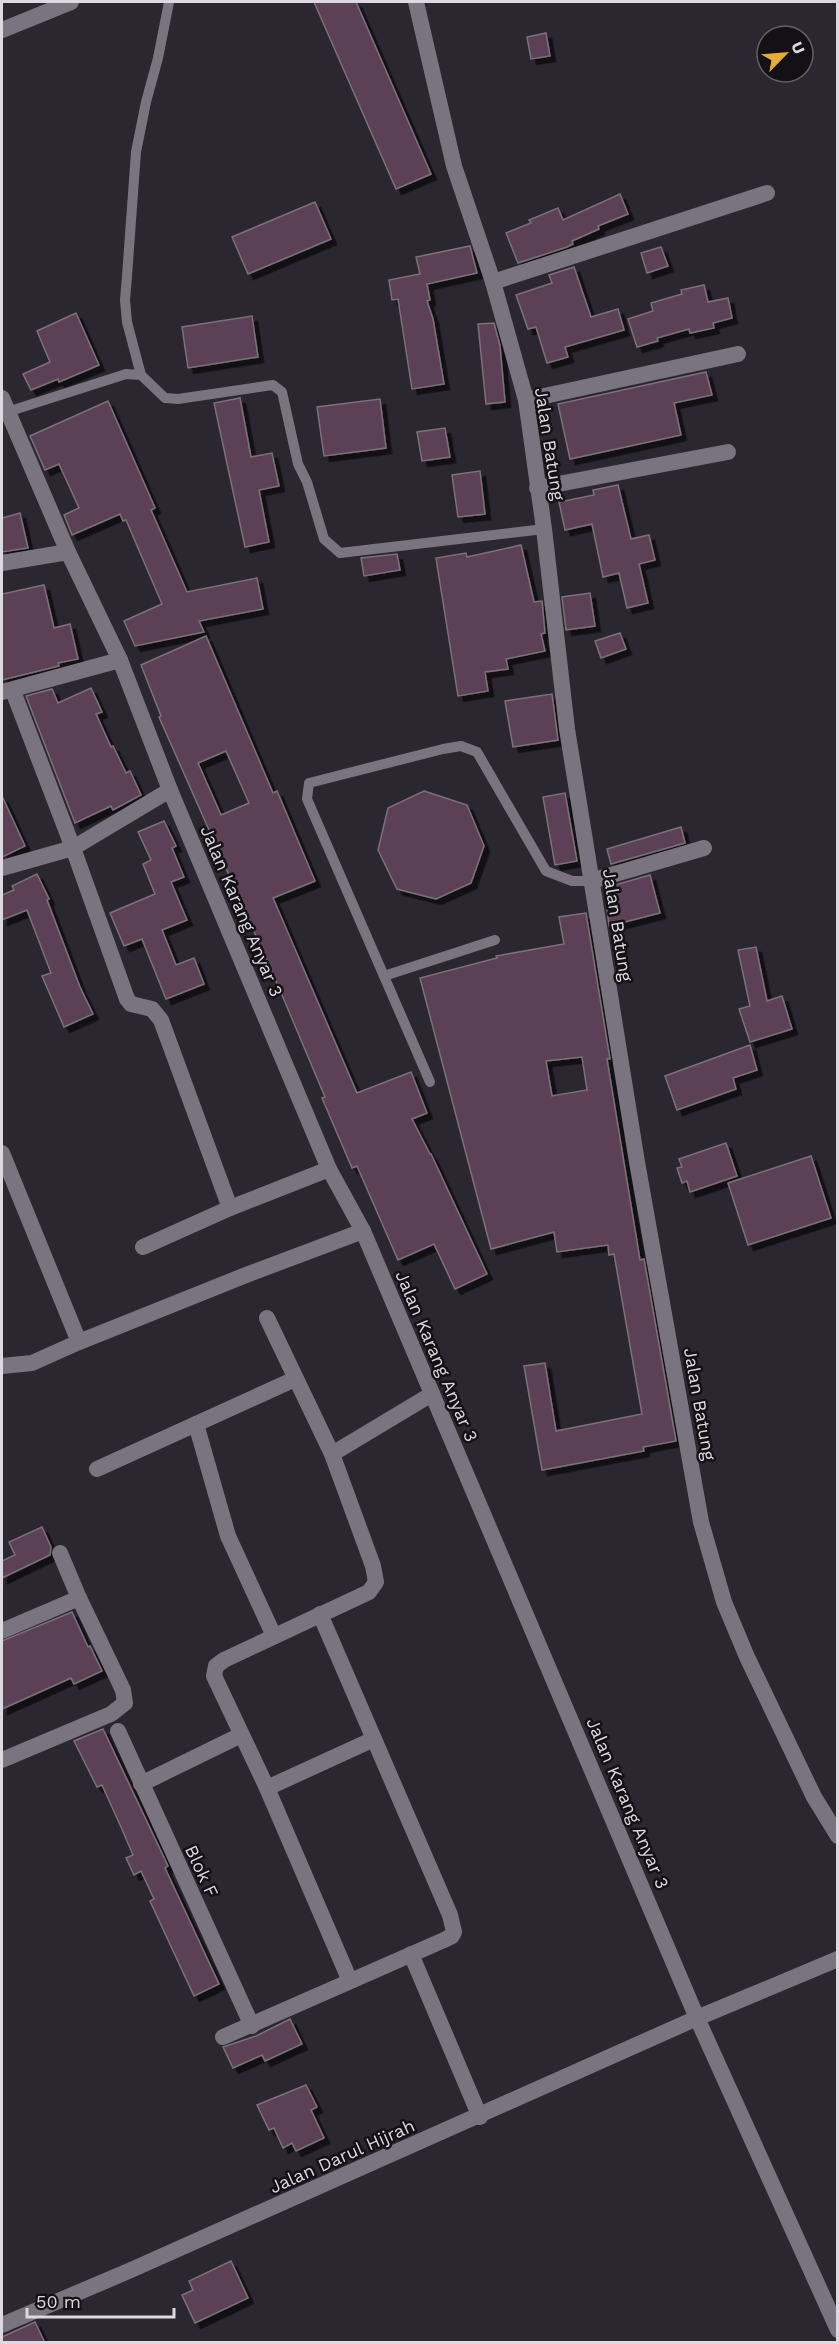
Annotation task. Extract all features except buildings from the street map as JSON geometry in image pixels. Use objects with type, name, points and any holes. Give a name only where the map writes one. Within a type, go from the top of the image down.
[{"type":"street","points":[[2,30],[71,2]]},
{"type":"street","name":"Jalan Batung","points":[[416,2],[453,166],[493,282],[526,400],[544,529],[567,729],[637,1162],[701,1522],[724,1602],[747,1657],[814,1797],[837,1836]]},
{"type":"street","points":[[493,282],[767,193]]},
{"type":"street","points":[[526,400],[738,354]]},
{"type":"street","name":"Jalan Karang Anyar 3","points":[[4,405],[68,552],[120,660],[170,790],[329,1169],[363,1231],[697,2018],[837,2330]]},
{"type":"street","points":[[537,488],[728,452]]},
{"type":"street","points":[[2,563],[68,552]]},
{"type":"street","points":[[120,660],[7,692],[73,848],[127,999],[131,1004],[152,1009],[161,1020],[230,1208]]},
{"type":"street","points":[[2,868],[73,848],[170,790]]},
{"type":"street","points":[[591,880],[704,848]]},
{"type":"street","points":[[2,1153],[79,1342]]},
{"type":"street","points":[[143,1247],[230,1208],[329,1169]]},
{"type":"street","points":[[2,1366],[32,1363],[79,1342],[363,1231]]},
{"type":"street","points":[[267,1318],[332,1454],[373,1566],[376,1582],[369,1592],[224,1660],[214,1669],[216,1684],[267,1788],[350,1981]]},
{"type":"street","points":[[97,1469],[295,1379]]},
{"type":"street","points":[[332,1454],[432,1394]]},
{"type":"street","points":[[195,1424],[228,1536],[274,1636]]},
{"type":"street","points":[[2,1760],[111,1714],[125,1703],[123,1690],[60,1553]]},
{"type":"street","points":[[2,1631],[79,1598]]},
{"type":"street","points":[[223,2037],[452,1936],[453,1927],[320,1614]]},
{"type":"street","name":"Blok F","points":[[118,1731],[252,2026]]},
{"type":"street","points":[[141,1784],[241,1735]]},
{"type":"street","points":[[267,1788],[374,1738]]},
{"type":"street","points":[[411,1954],[480,2116]]},
{"type":"street","name":"Jalan Darul Hijrah","points":[[2,2325],[480,2116],[697,2018],[837,1959]]},
{"type":"lane","points":[[169,2],[136,152],[127,264],[125,300],[127,322],[141,375],[165,398],[192,399],[273,386],[282,392],[298,464],[307,482],[324,539],[340,553],[544,529]]},
{"type":"lane","points":[[4,405],[126,374],[141,375]]},
{"type":"lane","points":[[430,1082],[307,799],[309,783],[461,746],[477,752],[546,871],[572,881],[591,880]]},
{"type":"lane","points":[[384,976],[495,940]]}]
